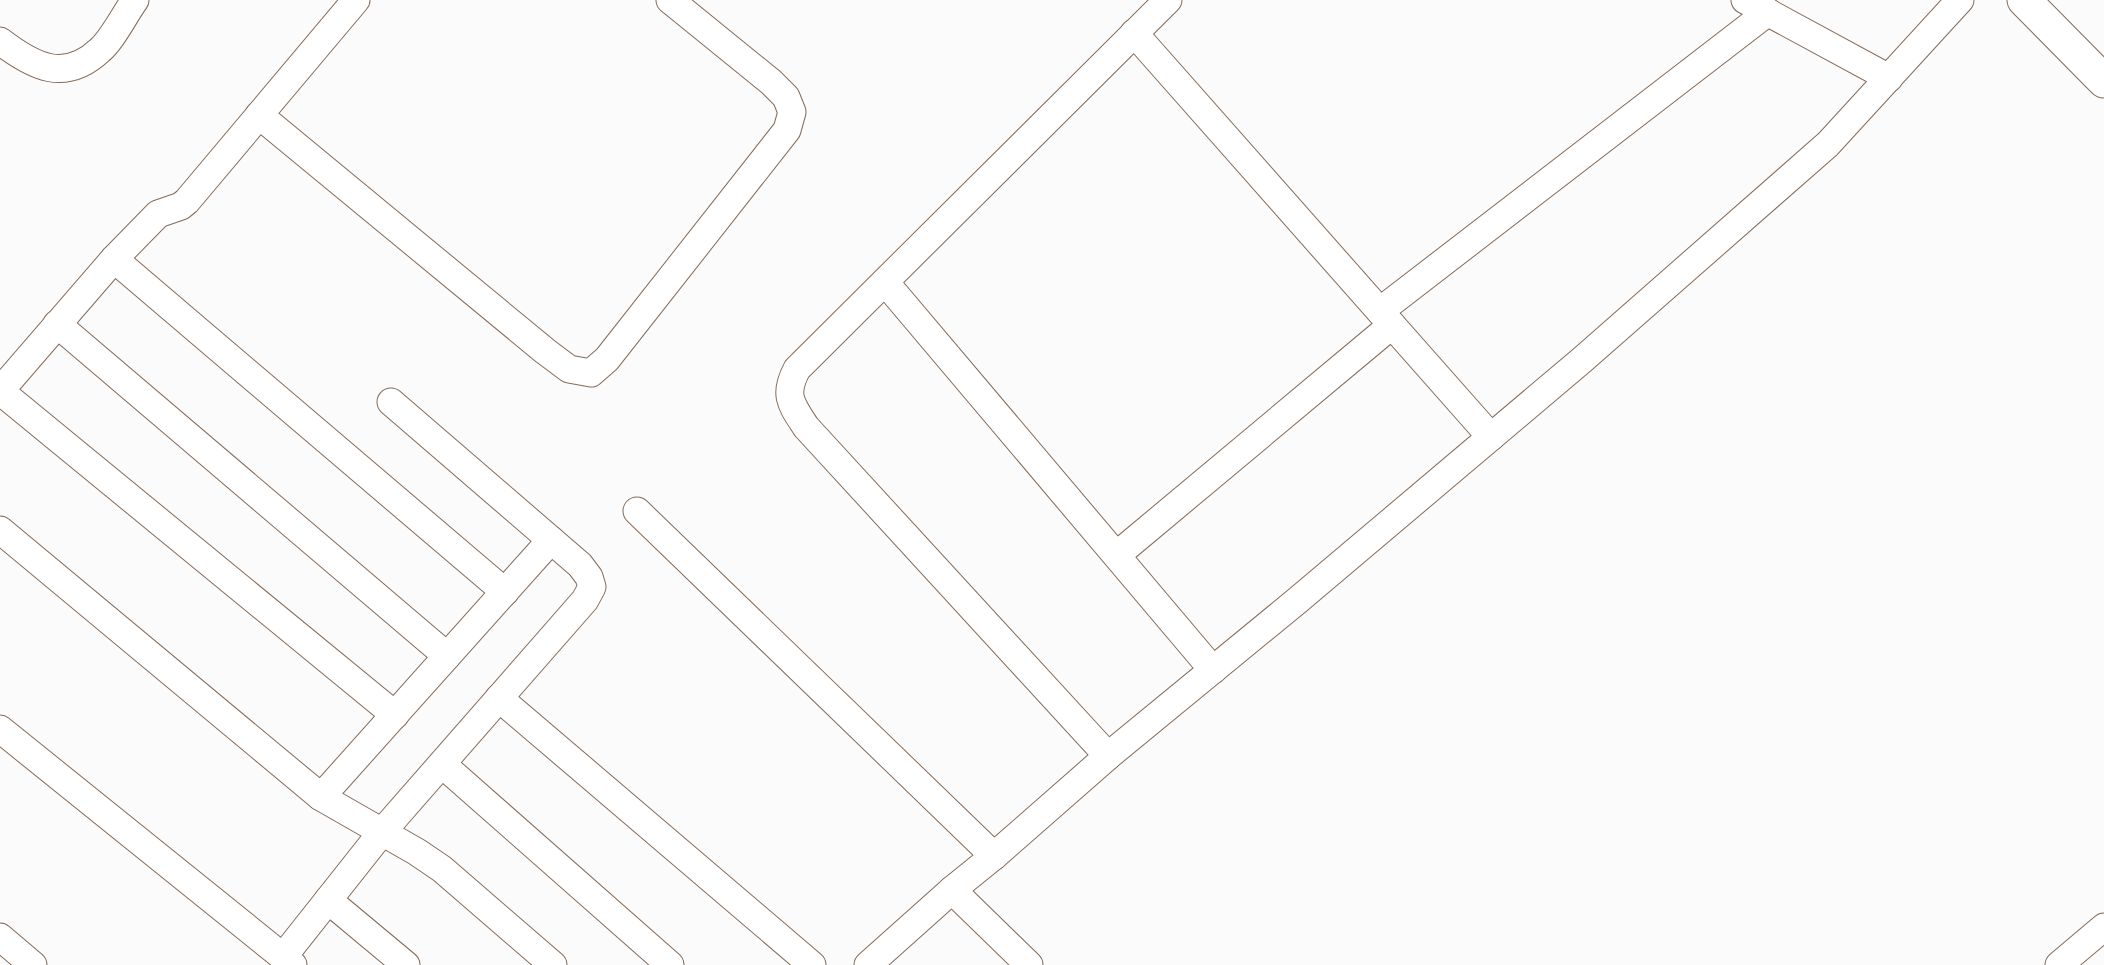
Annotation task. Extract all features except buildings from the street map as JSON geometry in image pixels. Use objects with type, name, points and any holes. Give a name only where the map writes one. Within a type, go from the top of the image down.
[{"type":"street","points":[[0,41],[36,63],[59,70],[76,66],[101,50],[135,0]]},
{"type":"street","points":[[356,0],[187,201],[181,206],[158,214],[114,259],[0,391],[395,715]]},
{"type":"street","points":[[259,115],[545,351],[569,369],[591,373],[607,359],[787,130],[792,112],[786,97],[771,82],[670,0]]},
{"type":"street","points":[[1108,756],[806,427],[791,404],[789,384],[797,369],[1168,0]]},
{"type":"street","points":[[868,965],[1108,756],[1491,437],[1828,144],[1960,0]]},
{"type":"street","points":[[2024,0],[2104,81]]},
{"type":"street","points":[[1118,554],[1386,318],[1756,6],[1889,78]]},
{"type":"street","points":[[1134,33],[1491,437]]},
{"type":"street","points":[[114,259],[505,592]]},
{"type":"street","points":[[885,282],[1118,554],[1214,670]]},
{"type":"street","points":[[57,324],[447,656]]},
{"type":"street","points":[[0,729],[288,961],[328,900],[382,832],[585,600],[592,587],[589,577],[580,565],[391,402]]},
{"type":"street","points":[[637,511],[994,856]]},
{"type":"street","points":[[0,530],[321,798],[417,852],[460,882],[553,965]]},
{"type":"street","points":[[321,798],[551,540]]},
{"type":"street","points":[[499,698],[812,965]]},
{"type":"street","points":[[442,764],[670,965]]},
{"type":"street","points":[[952,890],[1029,965]]},
{"type":"street","points":[[328,900],[406,965]]},
{"type":"street","points":[[2059,965],[2104,927]]},
{"type":"street","points":[[0,937],[33,965]]}]
